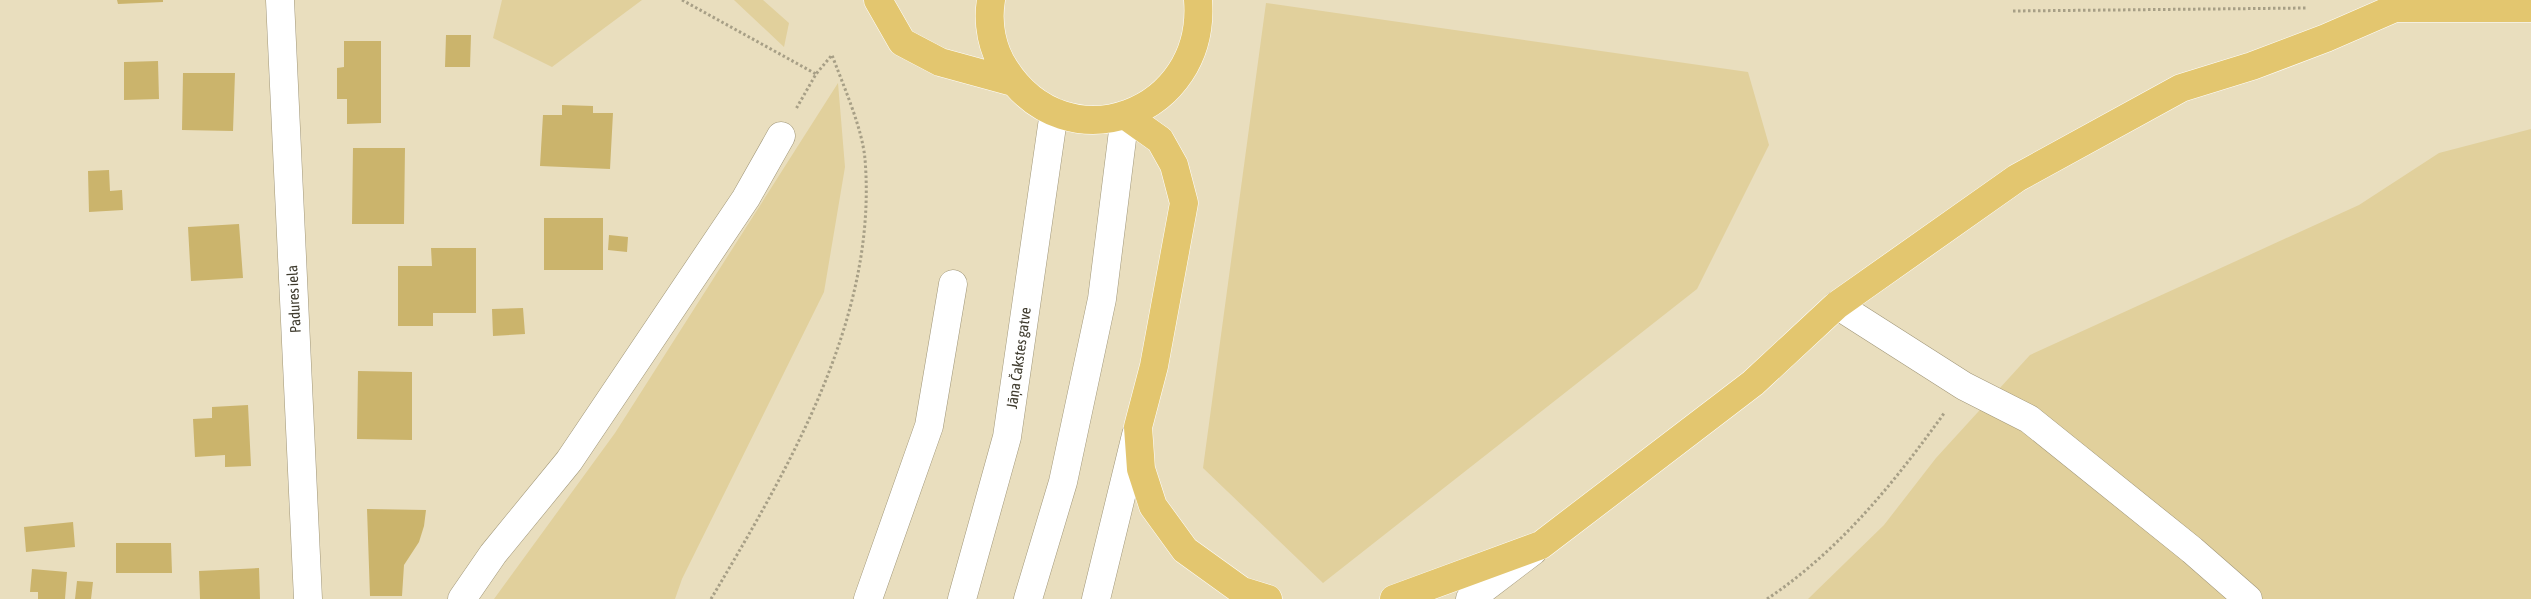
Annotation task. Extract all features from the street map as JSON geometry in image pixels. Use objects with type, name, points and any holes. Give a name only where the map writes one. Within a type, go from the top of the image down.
[{"type":"highway","points":[[878,0],[902,42],[940,62],[1013,82]]},
{"type":"highway","points":[[991,0],[989,11],[991,36],[999,60],[1013,82],[1031,99],[1054,112],[1077,118],[1102,120],[1126,115],[1156,99],[1169,89],[1185,68],[1195,45],[1200,20],[1198,0]]},
{"type":"highway","points":[[1394,599],[1541,545],[1754,383],[1837,305],[2017,178],[2181,88],[2252,66],[2326,38],[2395,8],[2531,8]]},
{"type":"highway","points":[[1126,115],[1160,140],[1174,165],[1184,202],[1154,366],[1138,427],[1141,469],[1153,506],[1185,550],[1242,591],[1268,599]]},
{"type":"street","name":"Padures iela","points":[[280,0],[308,599]]},
{"type":"street","name":"Jāņa Čakstes gatve","points":[[962,599],[1007,436],[1054,112]]},
{"type":"street","points":[[1028,599],[1063,482],[1102,299],[1126,115]]},
{"type":"street","points":[[462,599],[493,554],[569,461],[746,198],[781,136]]},
{"type":"street","points":[[868,599],[929,426],[953,284]]},
{"type":"street","points":[[1837,305],[1964,386],[2029,419],[2192,550],[2248,599]]},
{"type":"street","points":[[1096,599],[1138,427]]},
{"type":"street","points":[[1470,599],[1541,545]]},
{"type":"path","points":[[682,0],[816,74]]},
{"type":"path","points":[[2013,11],[2315,8]]},
{"type":"path","points":[[711,599],[798,441],[830,372],[853,299],[865,233],[864,158],[850,104],[832,55],[816,74],[781,136]]},
{"type":"path","points":[[1767,599],[1801,576],[1851,530],[1908,464],[1964,386]]},
{"type":"shaded area","points":[[502,0],[642,0],[552,67],[493,38]]},
{"type":"shaded area","points":[[734,0],[763,0],[789,23],[784,47]]},
{"type":"shaded area","points":[[1266,3],[1748,72],[1769,145],[1697,289],[1323,583],[1203,468]]},
{"type":"shaded area","points":[[838,83],[845,167],[824,292],[682,579],[675,599],[494,599],[615,433]]},
{"type":"shaded area","points":[[2531,129],[2531,599],[1808,599],[1884,525],[1936,458],[2030,355],[2359,205],[2439,153]]},
{"type":"building","points":[[117,0],[163,0],[163,2],[118,4]]},
{"type":"building","points":[[446,35],[471,35],[470,67],[445,67]]},
{"type":"building","points":[[344,41],[381,41],[381,123],[347,124],[347,99],[337,99],[337,68],[344,67]]},
{"type":"building","points":[[158,61],[159,99],[124,100],[124,62]]},
{"type":"building","points":[[183,73],[235,73],[233,131],[182,130]]},
{"type":"building","points":[[562,105],[593,106],[593,113],[613,113],[610,169],[540,166],[543,115],[562,115]]},
{"type":"building","points":[[353,148],[405,148],[404,224],[352,224]]},
{"type":"building","points":[[109,170],[110,191],[122,190],[123,210],[89,212],[88,171]]},
{"type":"building","points":[[544,218],[603,218],[603,270],[544,270]]},
{"type":"building","points":[[239,224],[243,278],[191,281],[188,227]]},
{"type":"building","points":[[609,235],[628,237],[627,252],[608,250]]},
{"type":"building","points":[[431,248],[476,248],[476,313],[433,313],[433,326],[398,326],[398,266],[432,266]]},
{"type":"building","points":[[523,308],[525,334],[493,336],[492,309]]},
{"type":"building","points":[[358,371],[412,372],[412,440],[357,439]]},
{"type":"building","points":[[248,405],[251,466],[225,467],[225,455],[195,457],[193,419],[212,418],[212,407]]},
{"type":"building","points":[[367,509],[426,510],[419,542],[404,565],[402,596],[370,596]]},
{"type":"building","points":[[73,522],[75,547],[26,552],[24,527]]},
{"type":"building","points":[[116,543],[171,543],[172,573],[116,573]]},
{"type":"building","points":[[259,568],[260,599],[200,599],[199,571]]},
{"type":"building","points":[[32,569],[67,572],[65,599],[38,599],[38,592],[30,592]]},
{"type":"building","points":[[77,581],[93,582],[91,599],[75,599]]}]
